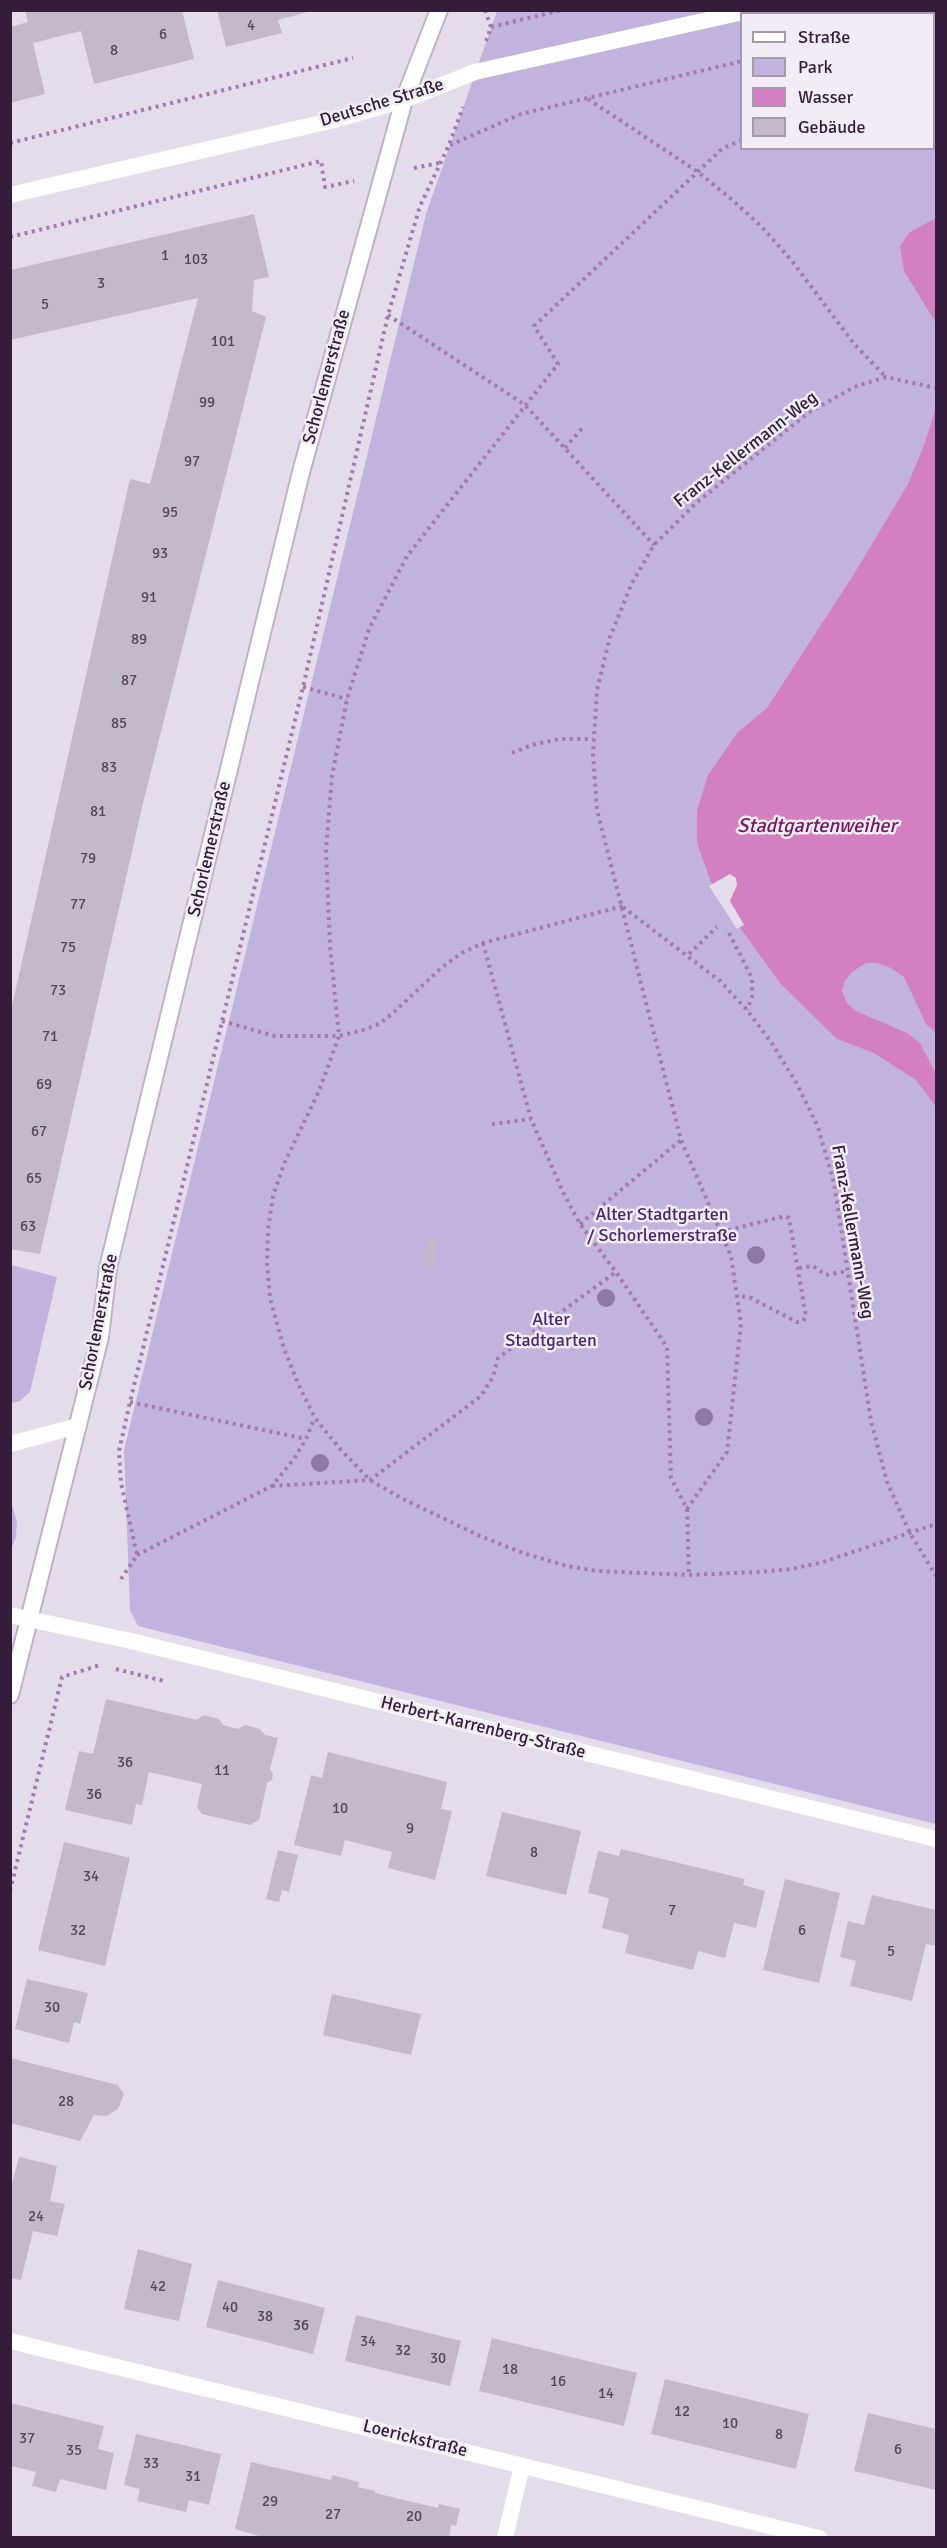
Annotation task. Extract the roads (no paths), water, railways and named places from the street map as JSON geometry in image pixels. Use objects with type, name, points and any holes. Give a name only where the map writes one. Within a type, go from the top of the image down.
[{"type":"street","name":"Schorlemerstraße","points":[[10,1695],[100,1337],[108,1268],[301,472],[404,100],[439,10]]},
{"type":"street","name":"Deutsche Straße","points":[[10,195],[334,120],[404,100],[475,72],[740,13]]},
{"type":"street","points":[[10,1444],[78,1426]]},
{"type":"street","name":"Herbert-Karrenberg-Straße","points":[[10,1615],[142,1644],[936,1839]]},
{"type":"street","name":"Loerickstraße","points":[[10,2341],[819,2538]]},
{"type":"street","points":[[505,2538],[522,2466]]},
{"type":"water","points":[[936,218],[936,323],[904,271],[900,246],[910,232]]},
{"type":"water","name":"Stadtgartenweiher","points":[[936,407],[936,1033],[926,1024],[904,977],[891,968],[877,963],[866,963],[852,972],[845,981],[842,991],[847,1003],[856,1011],[907,1033],[920,1043],[936,1074],[936,1107],[916,1080],[874,1053],[837,1039],[780,983],[715,893],[697,843],[697,811],[708,775],[738,732],[767,708],[854,574],[908,484],[925,443]]},
{"type":"park label","name":"Alter Stadtgarten / Schorlemerstraße","points":[[662,1225]]},
{"type":"park label","name":"Alter Stadtgarten","points":[[551,1330]]}]
